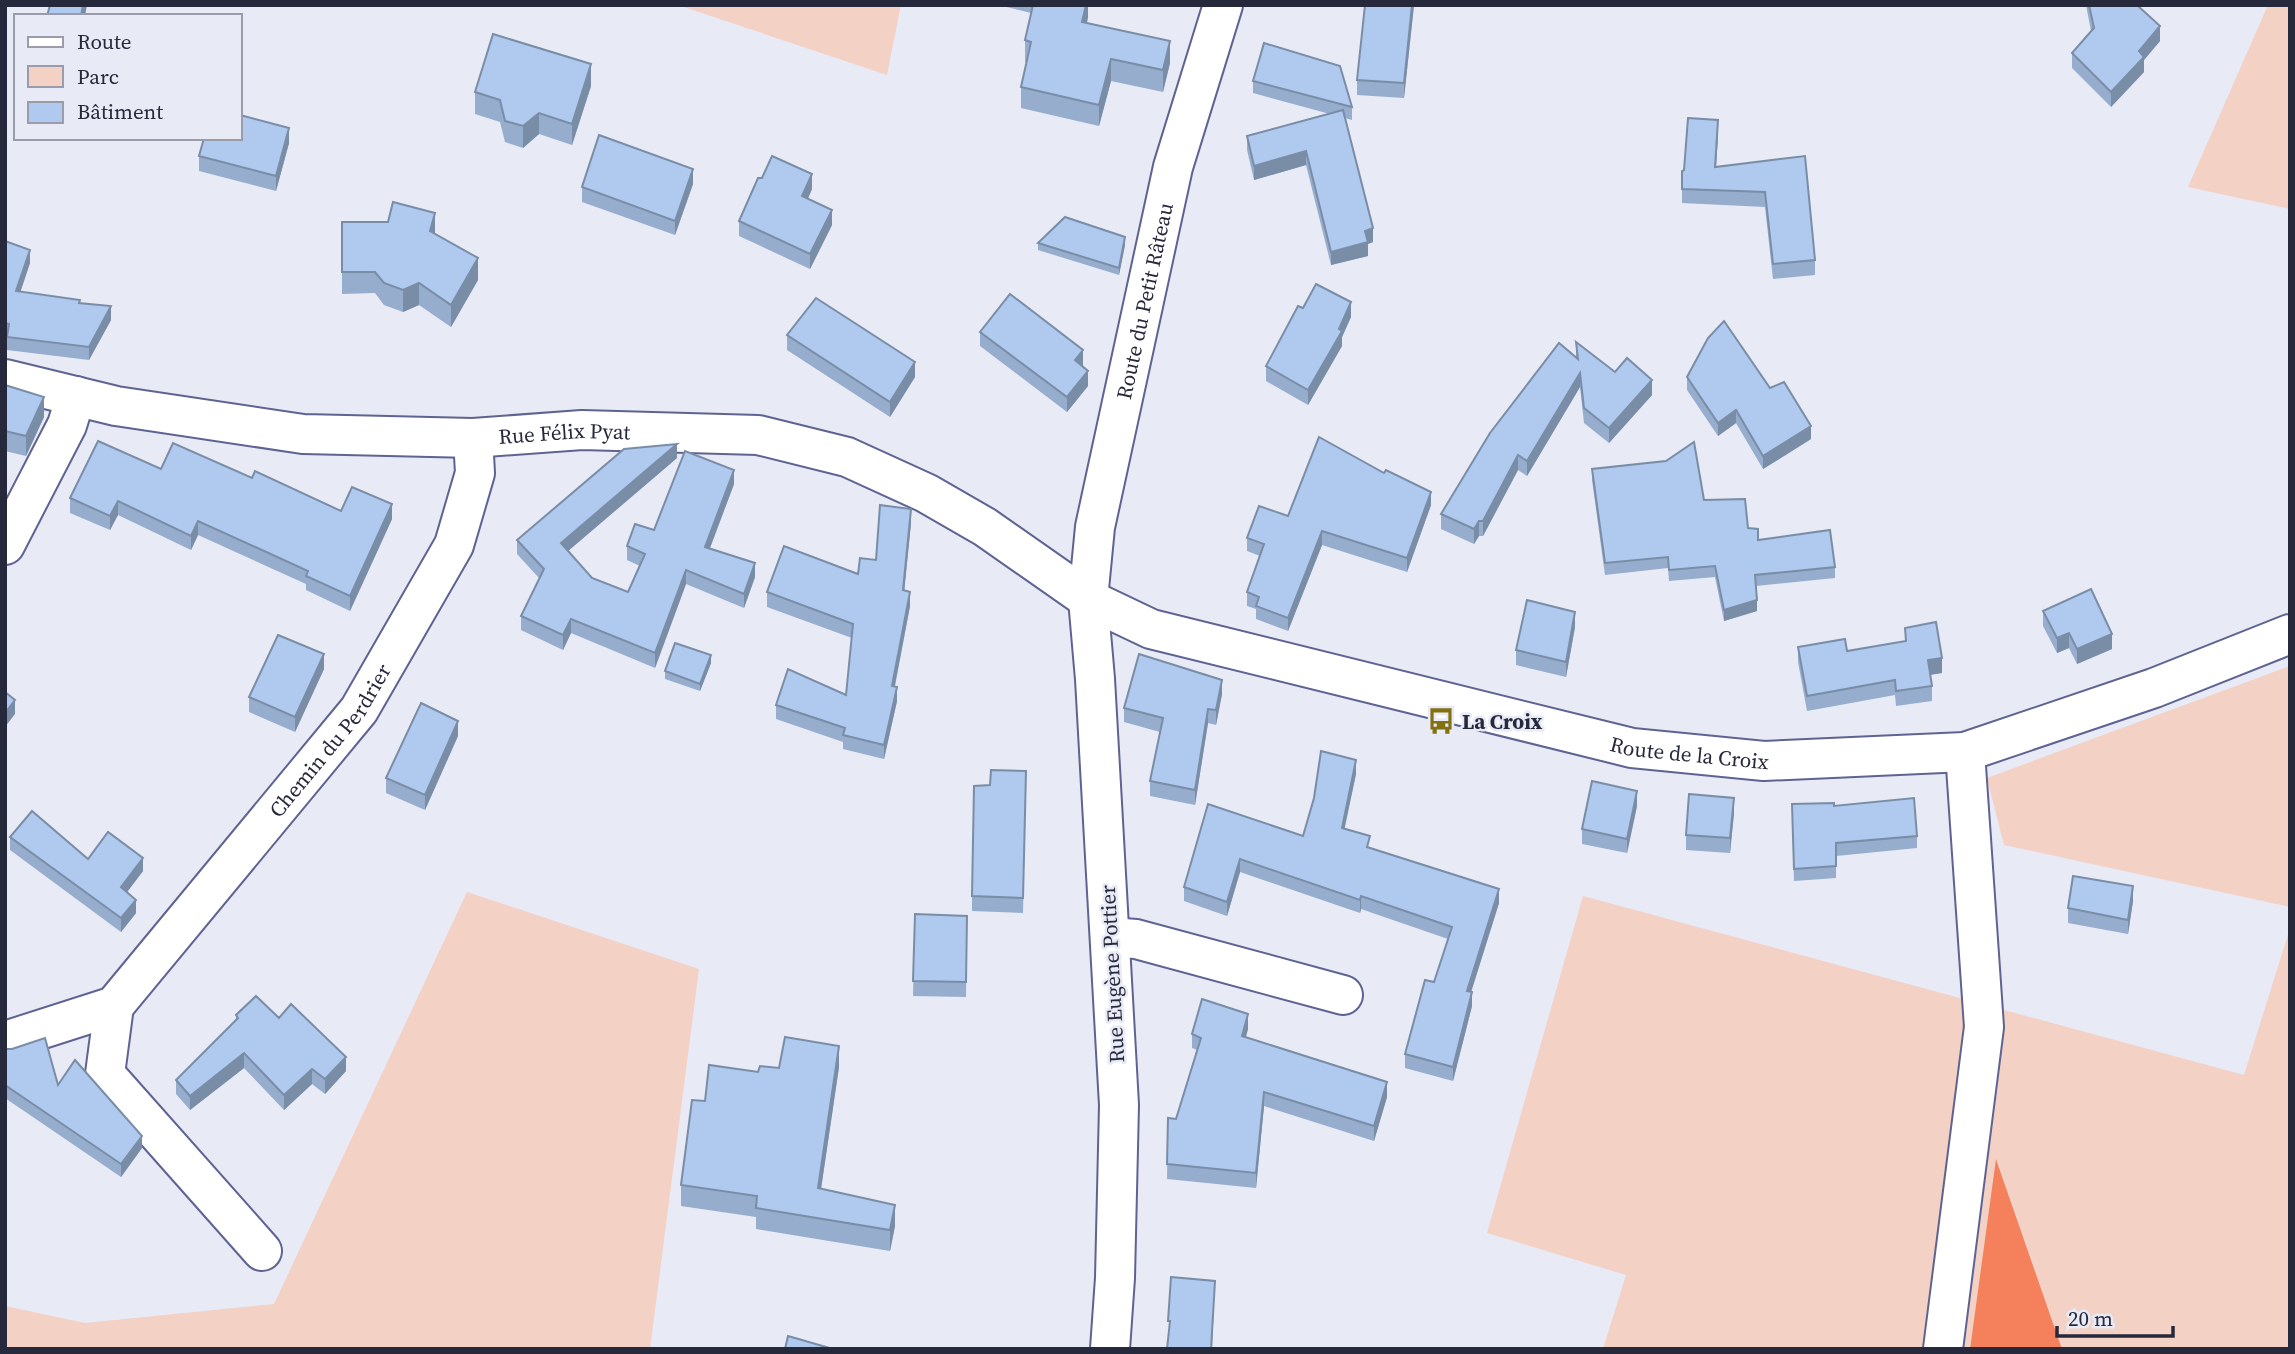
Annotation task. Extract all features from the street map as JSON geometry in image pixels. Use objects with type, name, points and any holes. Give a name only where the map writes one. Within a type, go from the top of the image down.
[{"type":"street","name":"Route du Petit Râteau","points":[[1088,599],[1095,527],[1173,167],[1223,5]]},
{"type":"street","name":"Rue Félix Pyat","points":[[5,379],[116,406],[303,434],[473,438],[582,430],[758,435],[847,457],[926,493],[985,527],[1088,599]]},
{"type":"street","points":[[5,545],[67,425],[76,396]]},
{"type":"street","name":"Chemin du Perdrier","points":[[114,1006],[359,710],[454,545],[475,472],[473,438]]},
{"type":"street","name":"Route de la Croix","points":[[1088,599],[1151,629],[1632,748],[1764,761],[1965,752],[2154,688],[2290,634]]},
{"type":"street","name":"Rue Eugène Pottier","points":[[1088,599],[1096,679],[1119,1105],[1115,1278],[1110,1349]]},
{"type":"street","points":[[1943,1349],[1983,1027],[1965,752]]},
{"type":"street","points":[[1110,937],[1136,939],[1343,995]]},
{"type":"street","points":[[5,1041],[114,1006],[105,1074],[262,1251]]},
{"type":"green space","points":[[678,5],[901,5],[887,75]]},
{"type":"green space","points":[[2268,5],[2290,5],[2290,209],[2188,187]]},
{"type":"green space","points":[[2290,666],[2290,907],[2004,845],[1987,778]]},
{"type":"green space","points":[[467,892],[699,969],[650,1349],[5,1349],[5,1306],[85,1323],[274,1304]]},
{"type":"green space","points":[[1583,896],[2244,1075],[2290,928],[2290,1349],[2062,1349],[1997,1161],[1970,1349],[1603,1349],[1626,1275],[1487,1233]]},
{"type":"shaded area","points":[[1996,1159],[2062,1349],[1970,1349]]},
{"type":"building","points":[[50,5],[83,5],[81,14],[48,14]]},
{"type":"building","points":[[1033,5],[1086,5],[1082,22],[1170,41],[1163,70],[1111,59],[1099,105],[1021,87],[1031,42],[1025,40]]},
{"type":"building","points":[[1365,5],[1412,5],[1404,83],[1357,80]]},
{"type":"building","points":[[2089,5],[2137,5],[2160,26],[2139,51],[2144,57],[2111,92],[2072,53],[2094,28]]},
{"type":"building","points":[[493,34],[591,64],[572,124],[539,113],[523,126],[505,121],[500,100],[475,92]]},
{"type":"building","points":[[1264,43],[1340,66],[1352,107],[1253,81]]},
{"type":"building","points":[[1343,110],[1373,228],[1365,231],[1368,242],[1331,252],[1306,151],[1254,166],[1247,136]]},
{"type":"building","points":[[242,116],[289,128],[276,176],[199,156],[203,140],[242,140]]},
{"type":"building","points":[[1688,118],[1718,120],[1715,167],[1805,156],[1815,260],[1773,264],[1765,192],[1682,189]]},
{"type":"building","points":[[599,135],[693,169],[675,221],[582,187]]},
{"type":"building","points":[[772,156],[812,174],[802,196],[832,210],[810,254],[739,221],[758,178],[762,178]]},
{"type":"building","points":[[393,202],[435,213],[430,231],[478,258],[451,305],[419,283],[403,290],[384,283],[375,272],[342,272],[342,222],[388,222]]},
{"type":"building","points":[[1065,217],[1125,237],[1119,268],[1038,243]]},
{"type":"building","points":[[5,241],[30,250],[16,291],[111,306],[89,347],[7,337],[9,324],[5,323]]},
{"type":"building","points":[[1316,284],[1351,302],[1339,329],[1342,331],[1308,390],[1266,366],[1298,306],[1303,308]]},
{"type":"building","points":[[1010,294],[1083,350],[1075,360],[1088,371],[1067,397],[980,332]]},
{"type":"building","points":[[816,298],[915,362],[890,402],[787,335]]},
{"type":"building","points":[[1724,321],[1770,388],[1784,382],[1811,426],[1763,456],[1736,410],[1718,423],[1687,377],[1708,338]]},
{"type":"building","points":[[1576,342],[1615,372],[1627,358],[1652,380],[1609,428],[1584,408],[1580,373],[1527,461],[1518,455],[1483,521],[1479,521],[1474,529],[1441,514],[1490,433],[1559,343],[1578,359]]},
{"type":"building","points":[[5,385],[44,397],[26,436],[5,431]]},
{"type":"building","points":[[1319,437],[1384,473],[1386,470],[1431,492],[1407,558],[1322,531],[1288,618],[1256,606],[1259,597],[1247,592],[1264,544],[1247,538],[1259,506],[1288,516]]},
{"type":"building","points":[[98,441],[161,469],[173,443],[252,478],[255,471],[341,511],[352,487],[392,504],[350,596],[306,576],[308,571],[198,521],[191,536],[118,501],[110,516],[70,498]]},
{"type":"building","points":[[1694,442],[1704,500],[1745,499],[1748,528],[1758,529],[1758,540],[1830,530],[1835,567],[1755,575],[1757,600],[1724,610],[1715,566],[1669,570],[1668,557],[1605,563],[1592,469],[1666,461]]},
{"type":"building","points":[[677,444],[561,543],[592,578],[628,592],[645,554],[627,546],[635,524],[654,530],[685,451],[734,470],[705,547],[755,563],[744,594],[686,570],[655,653],[571,619],[563,635],[521,616],[544,569],[517,540],[624,449]]},
{"type":"building","points":[[880,505],[911,509],[903,590],[910,592],[892,686],[897,687],[884,745],[843,735],[845,728],[776,705],[788,669],[846,695],[853,624],[767,592],[784,546],[858,574],[860,558],[876,560]]},
{"type":"building","points":[[2091,589],[2112,634],[2077,649],[2069,633],[2057,638],[2043,611]]},
{"type":"building","points":[[1527,600],[1575,612],[1566,662],[1516,650]]},
{"type":"building","points":[[1936,622],[1942,658],[1928,660],[1932,686],[1896,691],[1895,680],[1807,696],[1798,647],[1845,639],[1847,651],[1906,641],[1905,628]]},
{"type":"building","points":[[278,635],[324,654],[295,717],[249,697]]},
{"type":"building","points":[[675,643],[711,655],[700,684],[665,671]]},
{"type":"building","points":[[1139,654],[1222,680],[1216,710],[1208,709],[1195,790],[1150,781],[1163,718],[1124,708]]},
{"type":"building","points":[[5,692],[15,700],[5,713]]},
{"type":"building","points":[[421,703],[458,721],[425,795],[386,778]]},
{"type":"building","points":[[1321,751],[1356,760],[1342,828],[1370,836],[1367,847],[1499,889],[1467,991],[1472,992],[1453,1067],[1405,1054],[1425,980],[1434,982],[1452,927],[1361,896],[1360,900],[1240,859],[1227,902],[1184,887],[1208,804],[1303,836],[1314,798]]},
{"type":"building","points":[[991,770],[1026,771],[1023,898],[972,896],[974,786],[990,785]]},
{"type":"building","points":[[1592,781],[1637,791],[1627,839],[1582,829]]},
{"type":"building","points":[[1689,794],[1734,798],[1730,838],[1686,835]]},
{"type":"building","points":[[1914,798],[1917,836],[1836,843],[1836,866],[1794,869],[1792,804],[1834,803],[1834,806]]},
{"type":"building","points":[[32,811],[88,859],[108,832],[143,858],[121,887],[136,900],[121,918],[10,837]]},
{"type":"building","points":[[2073,876],[2133,886],[2128,920],[2068,908]]},
{"type":"building","points":[[915,914],[967,916],[966,982],[913,981]]},
{"type":"building","points":[[256,996],[279,1018],[291,1004],[346,1057],[325,1079],[312,1069],[284,1095],[244,1053],[190,1096],[176,1080],[238,1018],[236,1015]]},
{"type":"building","points":[[1202,999],[1248,1014],[1242,1036],[1387,1082],[1374,1126],[1264,1092],[1256,1173],[1167,1164],[1168,1118],[1176,1119],[1201,1038],[1192,1034]]},
{"type":"building","points":[[785,1037],[839,1046],[818,1188],[895,1205],[890,1230],[756,1208],[757,1196],[681,1185],[692,1100],[705,1101],[709,1065],[758,1072],[760,1066],[779,1068]]},
{"type":"building","points":[[45,1038],[58,1085],[75,1060],[142,1136],[121,1164],[5,1085],[5,1049]]},
{"type":"building","points":[[1171,1277],[1215,1281],[1211,1349],[1167,1349]]},
{"type":"building","points":[[788,1336],[833,1349],[785,1349]]},
{"type":"place","name":"La Croix","points":[[1441,721]]}]
